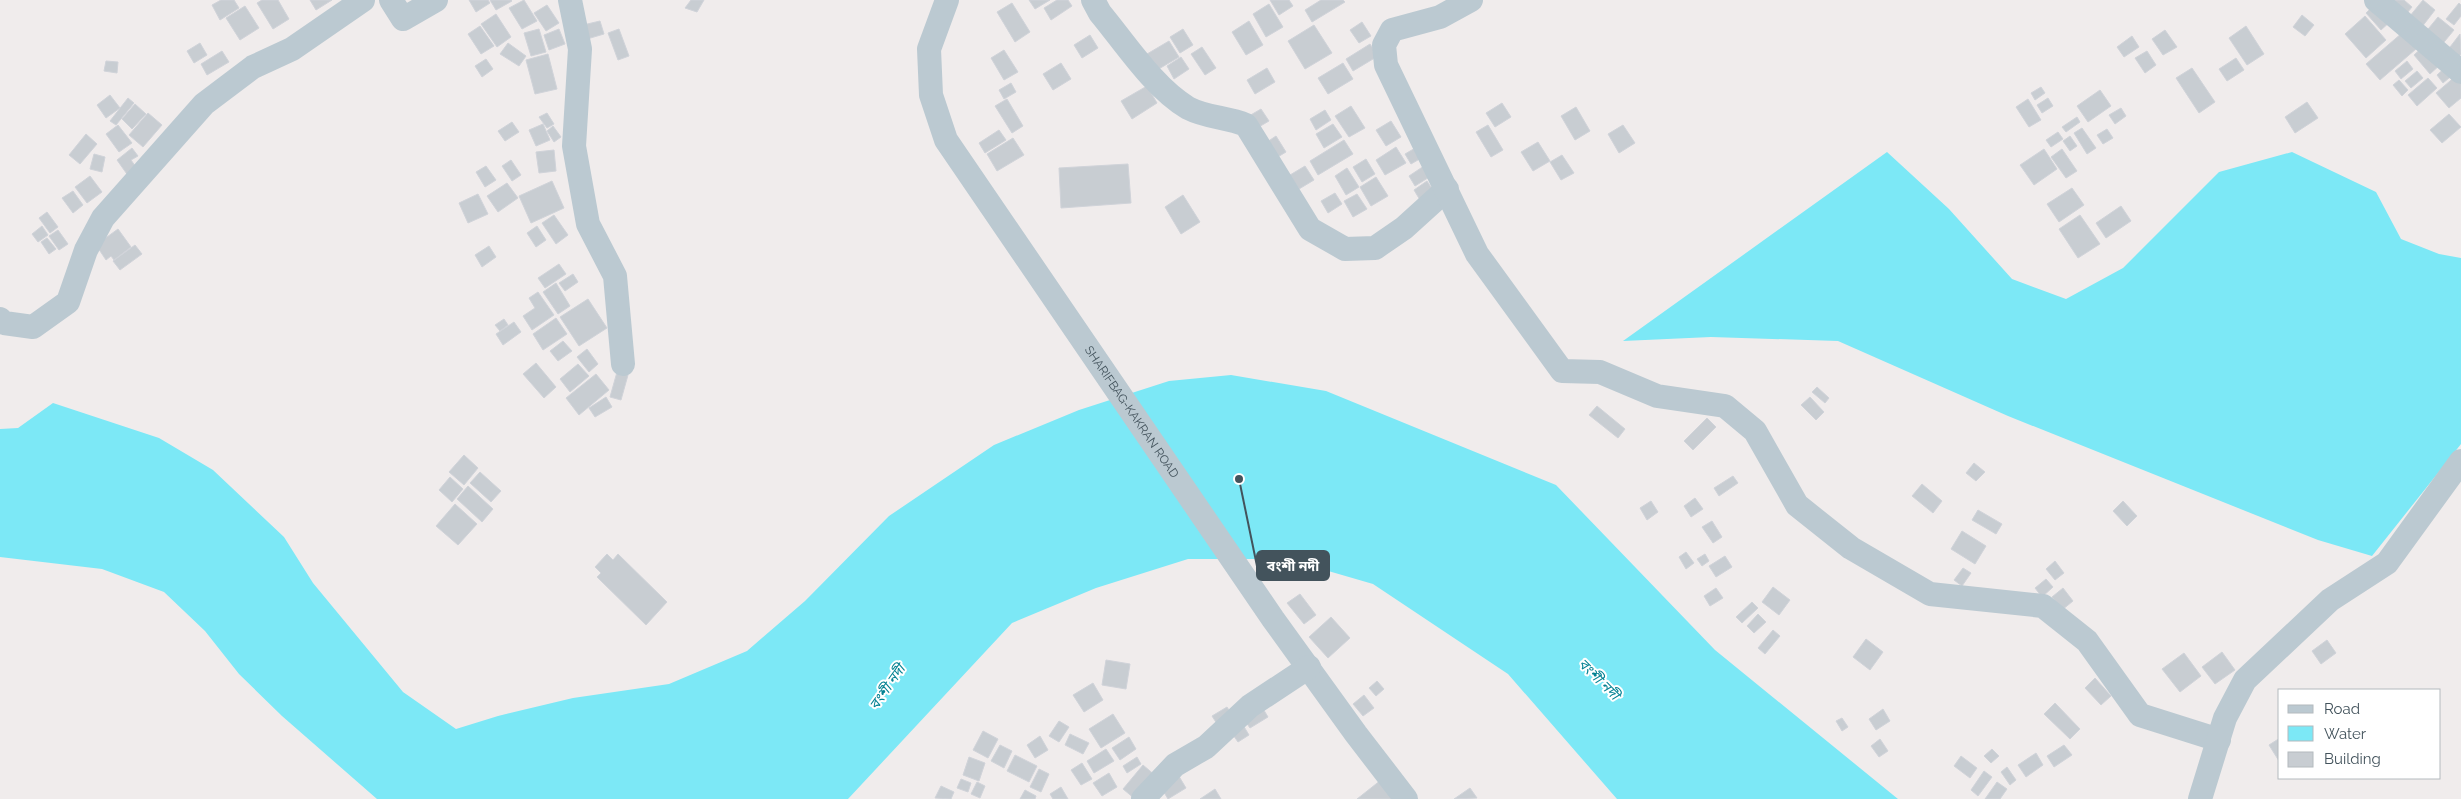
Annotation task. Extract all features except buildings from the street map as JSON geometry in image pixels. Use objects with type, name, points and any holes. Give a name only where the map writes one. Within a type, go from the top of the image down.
[{"type":"street","points":[[0,319],[4,323],[33,327],[68,302],[86,250],[103,218],[204,104],[253,67],[292,49],[362,0]]},
{"type":"street","points":[[391,0],[403,19],[436,0]]},
{"type":"street","points":[[570,0],[580,49],[574,146],[588,224],[614,276],[623,364]]},
{"type":"street","name":"SHARIFBAG-KAKRAN ROAD","points":[[947,0],[928,49],[931,95],[946,140],[1273,619],[1356,734],[1406,799]]},
{"type":"street","points":[[1093,0],[1100,13],[1162,87],[1187,107],[1207,116],[1231,118],[1246,125],[1310,229],[1345,249],[1375,248],[1404,228],[1447,189]]},
{"type":"street","points":[[1471,0],[1440,17],[1392,30],[1384,45],[1386,65],[1477,254],[1562,371],[1600,372],[1657,396],[1725,406],[1755,431],[1797,505],[1851,548],[1930,594],[2043,606],[2087,642],[2140,715],[2219,740]]},
{"type":"street","points":[[2376,0],[2461,72]]},
{"type":"street","points":[[2200,799],[2225,718],[2245,680],[2330,600],[2387,563],[2461,461]]},
{"type":"street","points":[[1143,799],[1175,765],[1206,747],[1250,706],[1309,667]]},
{"type":"water","points":[[1887,152],[1949,209],[2012,279],[2066,299],[2123,268],[2219,172],[2292,152],[2376,192],[2401,239],[2439,254],[2461,258],[2461,444],[2372,556],[2318,540],[2008,416],[1838,341],[1711,337],[1623,341]]},
{"type":"water","points":[[1231,375],[1326,391],[1556,485],[1715,650],[1898,799],[1617,799],[1508,674],[1373,584],[1287,559],[1188,559],[1096,588],[1012,623],[848,799],[377,799],[282,716],[239,674],[205,631],[164,592],[102,569],[0,557],[0,429],[18,428],[53,403],[159,438],[213,470],[284,537],[313,583],[403,692],[456,729],[498,716],[573,698],[669,684],[747,651],[805,601],[889,516],[994,445],[1079,410],[1169,381]]},
{"type":"place","name":"বংশী নদী","points":[[1239,479]]}]
